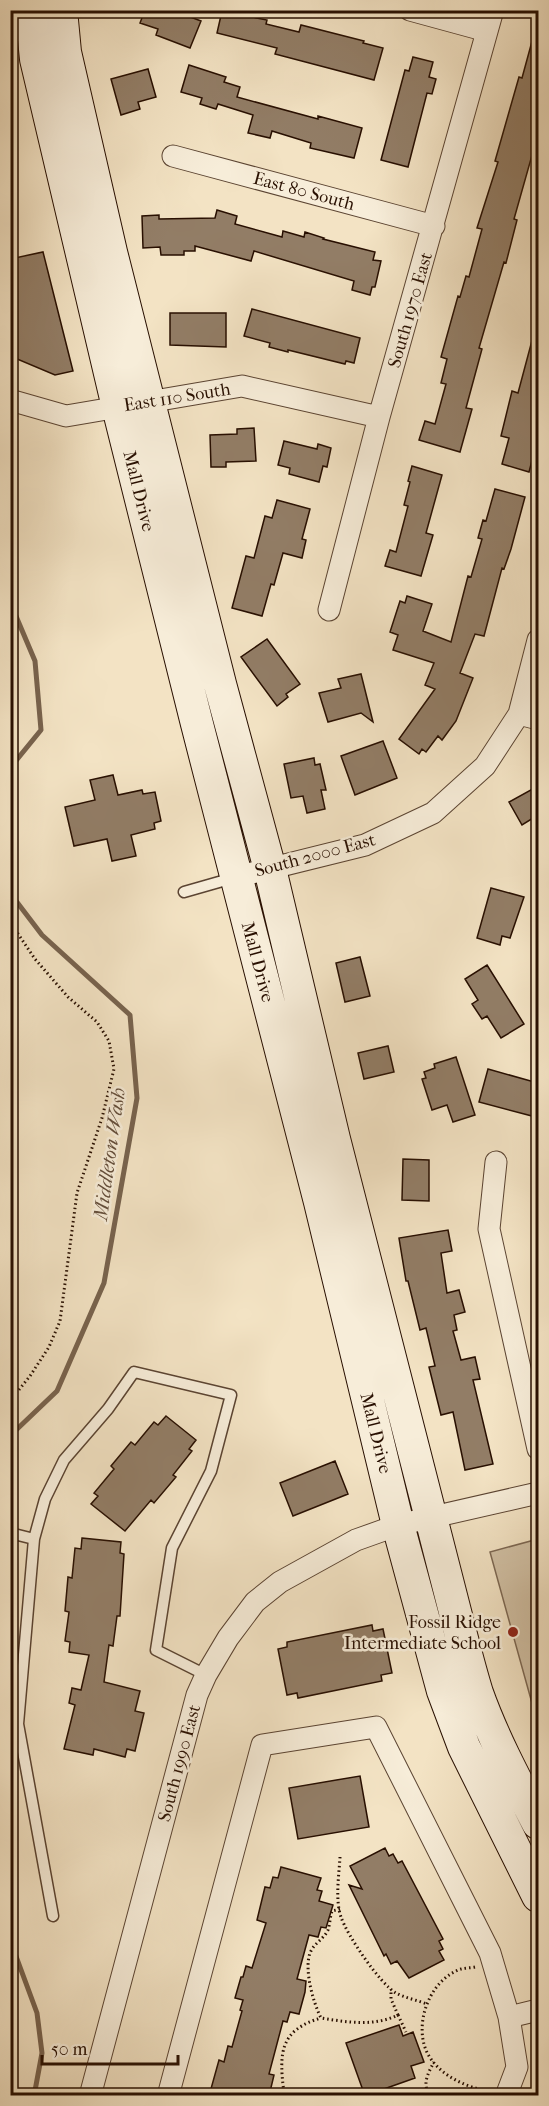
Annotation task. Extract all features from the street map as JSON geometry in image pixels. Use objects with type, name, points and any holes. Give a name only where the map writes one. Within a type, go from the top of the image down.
[{"type":"main road","name":"Mall Drive","points":[[31,10],[36,60],[118,407],[320,1202],[398,1525],[443,1691],[464,1747],[538,1896]]},
{"type":"main road","name":"Mall Drive","points":[[61,10],[65,52],[81,126],[148,402],[270,869],[334,1140],[461,1635],[477,1693],[507,1764],[538,1823]]},
{"type":"street","points":[[410,10],[490,21]]},
{"type":"street","name":"South 1970 East","points":[[329,610],[379,417],[490,21]]},
{"type":"street","name":"East 80 South","points":[[173,156],[434,226]]},
{"type":"street","name":"East 110 South","points":[[10,400],[66,416],[242,386],[379,417]]},
{"type":"street","name":"South 2000 East","points":[[236,877],[365,845],[433,813],[485,766],[529,717],[538,640]]},
{"type":"street","points":[[496,1162],[489,1229],[538,1449]]},
{"type":"street","name":"South 1990 East","points":[[90,2096],[194,1706],[206,1675],[228,1638],[255,1602],[280,1582],[356,1540],[398,1525],[538,1493]]},
{"type":"street","points":[[168,2096],[262,1745],[376,1727],[490,1953],[509,2017],[517,2067],[506,2096]]},
{"type":"street","points":[[509,2017],[538,2010]]},
{"type":"lane","points":[[184,892],[236,877]]},
{"type":"lane","points":[[53,1916],[18,1724],[34,1539],[45,1498],[64,1460],[108,1409],[134,1372],[231,1395],[211,1471],[172,1548],[156,1650],[206,1675]]},
{"type":"lane","points":[[13,1533],[34,1539]]},
{"type":"path","points":[[10,922],[35,959],[68,997],[97,1022],[109,1041],[114,1070],[102,1118],[77,1192],[60,1321],[49,1347],[10,1401]]},
{"type":"path","points":[[340,1857],[341,1917],[364,1956],[385,1985],[427,2004]]},
{"type":"path","points":[[321,2018],[314,2004],[308,1971],[310,1952],[327,1932],[332,1911],[340,1909]]},
{"type":"path","points":[[477,2096],[479,2089],[467,2086],[443,2073],[429,2057],[423,2042],[422,2021],[427,2004],[442,1981],[459,1970],[476,1966],[479,1975]]},
{"type":"path","points":[[391,1989],[391,1999],[406,2032]]},
{"type":"path","points":[[285,2095],[280,2062],[293,2031],[304,2023],[321,2018],[351,2023],[381,2021],[398,2015]]},
{"type":"path","points":[[431,2096],[425,2086],[428,2072],[434,2062]]},
{"type":"shaded area","points":[[538,1539],[538,1713],[535,1714],[490,1552]]},
{"type":"building","points":[[145,10],[172,10],[201,21],[190,48],[156,35],[158,29],[140,23]]},
{"type":"building","points":[[222,11],[267,20],[266,24],[299,32],[301,25],[383,48],[374,80],[275,54],[277,48],[217,33]]},
{"type":"building","points":[[534,34],[538,35],[538,134],[514,219],[517,220],[506,263],[504,262],[479,348],[482,349],[466,408],[472,409],[460,452],[419,440],[425,421],[435,424],[446,384],[441,383],[447,359],[441,357],[458,296],[460,297],[466,276],[469,277],[482,229],[477,228],[498,162],[495,161],[519,77],[522,78]]},
{"type":"building","points":[[413,57],[433,62],[429,77],[436,79],[432,94],[427,93],[408,167],[381,160],[405,70],[409,71]]},
{"type":"building","points":[[189,65],[226,77],[224,82],[240,87],[237,97],[318,119],[318,116],[362,128],[354,158],[310,148],[311,143],[272,131],[270,138],[248,133],[253,115],[218,104],[216,109],[200,104],[202,98],[181,92]]},
{"type":"building","points":[[148,69],[156,97],[138,102],[140,109],[121,115],[111,79]]},
{"type":"building","points":[[217,210],[237,216],[235,224],[282,237],[283,231],[304,237],[305,232],[375,252],[373,260],[381,261],[375,287],[372,287],[370,295],[352,290],[354,281],[254,251],[251,261],[195,246],[195,251],[184,251],[184,255],[161,255],[160,247],[143,248],[142,216],[159,215],[159,219],[215,218]]},
{"type":"building","points":[[43,252],[73,371],[55,375],[10,356],[10,259]]},
{"type":"building","points":[[252,309],[360,338],[354,363],[346,361],[345,364],[288,350],[288,352],[269,347],[270,343],[244,336]]},
{"type":"building","points":[[170,313],[226,313],[226,347],[170,345]]},
{"type":"building","points":[[534,333],[538,334],[538,446],[536,445],[529,472],[502,464],[509,438],[501,436],[512,391],[518,393]]},
{"type":"building","points":[[254,428],[256,461],[226,462],[226,467],[211,467],[210,435],[237,434],[237,429]]},
{"type":"building","points":[[284,441],[317,449],[318,444],[331,448],[327,467],[323,466],[319,482],[289,474],[290,468],[278,465]]},
{"type":"building","points":[[412,466],[442,475],[426,533],[433,535],[421,576],[385,566],[390,550],[396,552],[408,506],[404,505]]},
{"type":"building","points":[[495,489],[525,497],[511,549],[504,569],[502,568],[484,636],[475,634],[460,673],[473,678],[456,721],[442,740],[438,736],[426,752],[422,749],[419,754],[399,739],[435,689],[425,685],[434,663],[393,650],[398,635],[390,632],[400,601],[405,603],[407,596],[432,604],[423,631],[451,642],[468,576],[471,577],[482,539],[478,538],[483,520],[486,521]]},
{"type":"building","points":[[277,500],[310,509],[302,539],[306,540],[302,558],[283,553],[262,616],[232,608],[246,556],[254,558],[265,516],[272,518]]},
{"type":"building","points":[[267,639],[300,684],[286,694],[288,697],[277,706],[241,657]]},
{"type":"building","points":[[361,674],[373,722],[361,713],[328,722],[319,693],[341,688],[338,679]]},
{"type":"building","points":[[383,741],[397,778],[355,795],[341,756]]},
{"type":"building","points":[[314,758],[315,765],[320,764],[326,790],[321,790],[325,809],[307,813],[303,796],[291,798],[284,764]]},
{"type":"building","points":[[113,775],[118,795],[142,790],[143,794],[155,792],[161,821],[154,823],[155,829],[131,835],[136,856],[112,861],[107,839],[74,846],[65,807],[95,800],[90,780]]},
{"type":"building","points":[[538,786],[538,815],[522,825],[509,802]]},
{"type":"building","points":[[491,888],[524,897],[510,938],[502,936],[500,945],[477,938]]},
{"type":"building","points":[[360,957],[370,996],[345,1002],[336,963]]},
{"type":"building","points":[[487,965],[524,1024],[501,1038],[487,1016],[482,1019],[472,1004],[478,1000],[465,979]]},
{"type":"building","points":[[388,1046],[394,1072],[364,1079],[358,1053]]},
{"type":"building","points":[[456,1057],[475,1115],[453,1122],[447,1105],[432,1110],[422,1079],[426,1078],[424,1072],[435,1068],[434,1064]]},
{"type":"building","points":[[488,1069],[538,1083],[532,1116],[479,1102]]},
{"type":"building","points":[[403,1159],[429,1160],[429,1201],[402,1200]]},
{"type":"building","points":[[448,1230],[452,1251],[441,1253],[447,1293],[459,1290],[465,1312],[454,1315],[457,1330],[453,1331],[461,1360],[475,1357],[480,1379],[473,1380],[493,1464],[465,1470],[453,1412],[441,1415],[429,1367],[435,1366],[426,1328],[420,1330],[408,1281],[406,1281],[399,1238]]},
{"type":"building","points":[[166,1416],[196,1440],[189,1449],[192,1451],[173,1475],[176,1477],[154,1503],[151,1500],[125,1531],[91,1504],[98,1496],[94,1493],[114,1469],[111,1466],[131,1442],[135,1445],[154,1422],[158,1425]]},
{"type":"building","points":[[335,1461],[348,1494],[293,1516],[280,1483]]},
{"type":"building","points":[[82,1538],[121,1542],[120,1553],[124,1554],[120,1616],[117,1616],[113,1646],[109,1645],[104,1682],[140,1691],[135,1711],[144,1713],[135,1751],[127,1749],[125,1757],[94,1749],[93,1755],[64,1749],[75,1705],[69,1703],[72,1688],[81,1690],[89,1655],[69,1652],[70,1642],[65,1641],[69,1612],[65,1611],[68,1577],[72,1578],[75,1548],[81,1549]]},
{"type":"building","points":[[372,1625],[373,1631],[383,1629],[392,1673],[381,1675],[382,1681],[298,1698],[297,1693],[287,1695],[278,1649],[287,1647],[287,1642]]},
{"type":"building","points":[[360,1776],[369,1827],[298,1839],[289,1788]]},
{"type":"building","points":[[385,1848],[389,1856],[393,1854],[398,1863],[402,1861],[443,1939],[439,1941],[443,1949],[439,1951],[444,1960],[409,1978],[397,1961],[391,1964],[386,1954],[384,1956],[349,1885],[362,1889],[350,1866]]},
{"type":"building","points":[[281,1867],[321,1878],[317,1890],[322,1891],[319,1901],[333,1905],[326,1928],[321,1927],[318,1937],[309,1935],[297,1979],[306,1981],[299,2014],[290,2012],[287,2022],[283,2021],[269,2074],[274,2075],[269,2096],[209,2096],[219,2060],[224,2062],[228,2046],[232,2047],[242,2011],[240,2010],[243,2000],[235,1998],[241,1977],[243,1977],[246,1966],[252,1968],[266,1923],[257,1920],[265,1887],[270,1888],[273,1877],[278,1878]]},
{"type":"building","points":[[399,2025],[403,2036],[413,2032],[424,2062],[411,2066],[415,2078],[384,2089],[387,2096],[365,2096],[346,2043]]},
{"type":"waterway","name":"Middleton Wash","points":[[10,602],[35,661],[41,730],[10,768]]},
{"type":"waterway","name":"Middleton Wash","points":[[10,893],[42,935],[130,1015],[137,1098],[104,1283],[57,1391],[14,1432],[10,1440]]},
{"type":"waterway","name":"Middleton Wash","points":[[10,1940],[37,2013],[42,2053],[34,2096]]},
{"type":"place","name":"Fossil Ridge Intermediate School","points":[[513,1632]]}]
